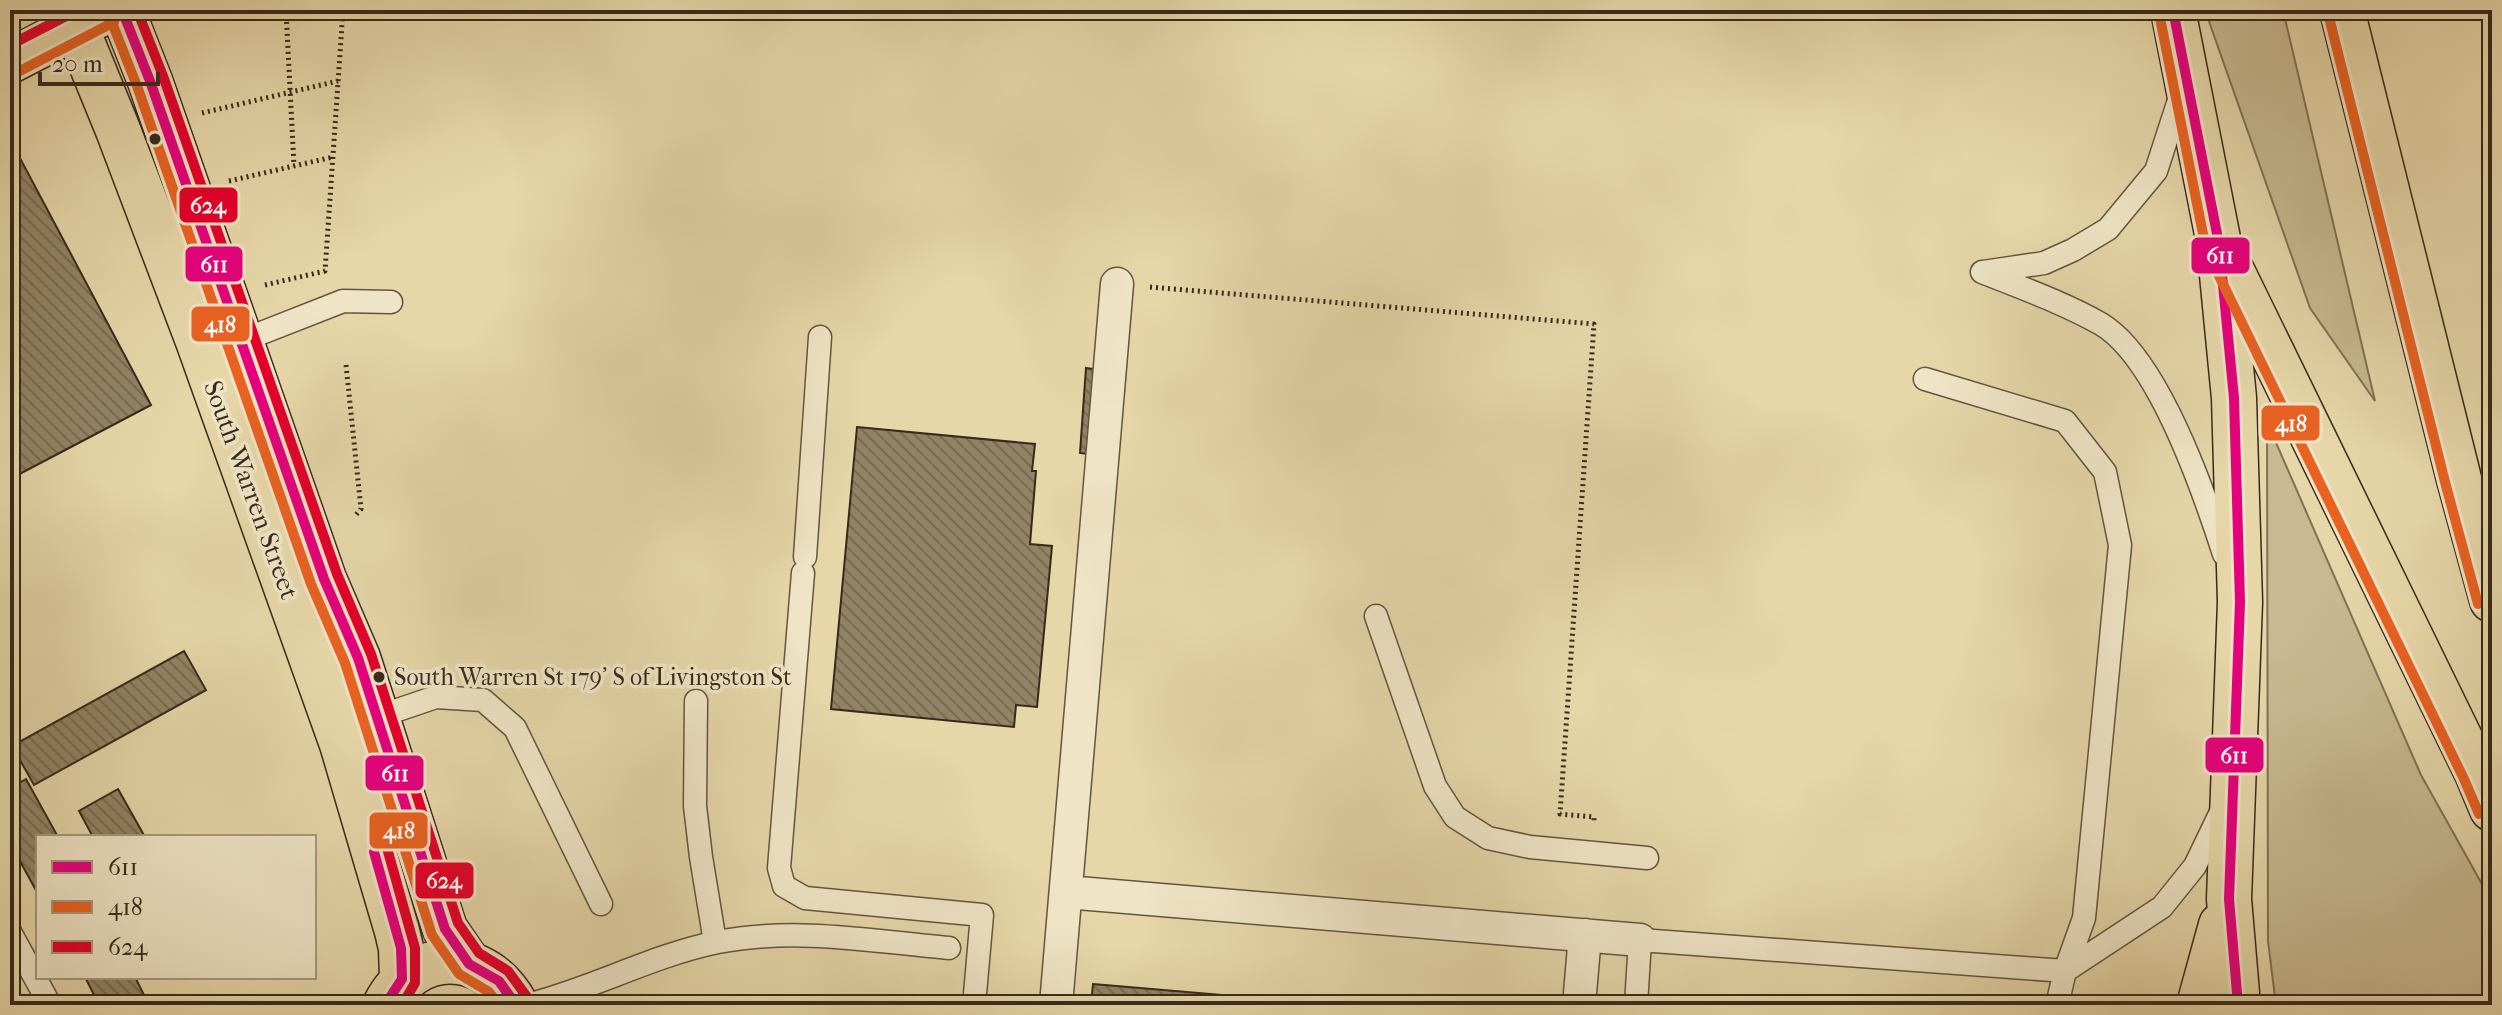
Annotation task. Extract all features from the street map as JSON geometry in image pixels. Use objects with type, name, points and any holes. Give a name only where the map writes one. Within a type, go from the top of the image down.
[{"type":"main road","name":"South Warren Street","points":[[122,10],[150,81],[324,579],[358,658],[445,929],[469,964]]},
{"type":"main road","points":[[2173,10],[2219,244],[2234,398],[2240,602],[2229,899],[2238,1005]]},
{"type":"main road","points":[[2342,10],[2492,600]]},
{"type":"main road","name":"South Warren Street","points":[[84,16],[118,130],[198,341],[342,744],[401,948],[394,992]]},
{"type":"main road","points":[[10,61],[84,16]]},
{"type":"main road","points":[[2219,244],[2492,809]]},
{"type":"main road","points":[[2199,1005],[2229,899]]},
{"type":"main road","points":[[394,992],[416,970],[450,961],[469,964],[499,981],[516,1005]]},
{"type":"street","points":[[1056,1005],[1117,284]]},
{"type":"street","points":[[1066,892],[1640,940]]},
{"type":"street","points":[[1579,1005],[1585,935]]},
{"type":"lane","points":[[2187,74],[2156,171],[2108,229],[2044,263],[1982,272],[2103,325],[2134,354],[2154,383],[2206,498],[2240,602]]},
{"type":"lane","points":[[241,341],[343,301],[391,302]]},
{"type":"lane","points":[[820,337],[779,868],[784,886],[805,898],[982,915],[974,1005]]},
{"type":"lane","points":[[1925,379],[2065,421],[2105,472],[2120,545],[2084,918],[2065,971],[2057,1005]]},
{"type":"lane","points":[[1376,616],[1435,786],[1455,817],[1488,838],[1530,847],[1647,858]]},
{"type":"lane","points":[[377,717],[436,697],[483,700],[515,728],[601,904]]},
{"type":"lane","points":[[696,701],[695,806],[715,942]]},
{"type":"lane","points":[[1636,1005],[1640,940],[2065,971],[2162,907],[2195,866],[2234,785]]},
{"type":"lane","points":[[10,932],[50,1005]]},
{"type":"lane","points":[[527,1005],[715,942],[761,935],[807,934],[949,948]]},
{"type":"path","points":[[286,10],[294,166]]},
{"type":"path","points":[[258,287],[325,271],[343,10]]},
{"type":"path","points":[[200,114],[338,81]]},
{"type":"path","points":[[223,183],[333,157]]},
{"type":"path","points":[[1117,284],[1594,324],[1560,814],[1594,817],[1592,853]]},
{"type":"path","points":[[346,365],[361,509],[355,516]]},
{"type":"shaded area","points":[[2205,10],[2283,10],[2375,401],[2310,308]]},
{"type":"shaded area","points":[[2267,422],[2421,775],[2492,902],[2492,1005],[2276,1005],[2268,941]]},
{"type":"building","points":[[21,160],[151,405],[10,479],[10,165]]},
{"type":"building","points":[[1086,368],[1101,370],[1095,455],[1080,453]]},
{"type":"building","points":[[857,427],[1035,444],[1030,544],[1052,546],[1037,707],[1016,705],[1014,727],[831,709]]},
{"type":"building","points":[[184,651],[206,690],[34,785],[12,746]]},
{"type":"building","points":[[26,779],[57,835],[36,835],[36,890],[10,843],[10,788]]},
{"type":"building","points":[[118,789],[144,835],[92,835],[79,811]]},
{"type":"building","points":[[86,979],[136,979],[149,1005],[99,1005]]},
{"type":"building","points":[[1093,984],[1341,1005],[1091,1005]]},
{"type":"transit line","name":"624","points":[[10,45],[78,10]]},
{"type":"transit line","name":"611","points":[[122,10],[150,81],[324,579],[358,658],[445,929],[469,964],[499,981],[516,1005]]},
{"type":"transit line","name":"624","points":[[137,10],[163,76],[337,574],[371,654],[458,923],[479,953],[508,971],[527,997]]},
{"type":"transit line","name":"611","points":[[2173,10],[2219,244],[2234,398],[2240,602],[2229,899],[2238,1005]]},
{"type":"transit line","name":"418","points":[[2159,13],[2206,249],[2479,814]]},
{"type":"transit line","name":"418","points":[[2328,13],[2478,604]]},
{"type":"transit line","name":"418","points":[[109,15],[137,86],[311,584],[345,663],[432,935],[459,974],[489,992],[499,1005]]},
{"type":"transit line","name":"418","points":[[16,73],[114,22]]},
{"type":"transit line","name":"624","points":[[387,848],[415,948],[415,983],[402,1005]]},
{"type":"transit line","name":"611","points":[[374,852],[401,948],[402,979],[385,1005]]},
{"type":"place","name":"South Warren St 179' S of Livingston St","points":[[379,677]]}]
